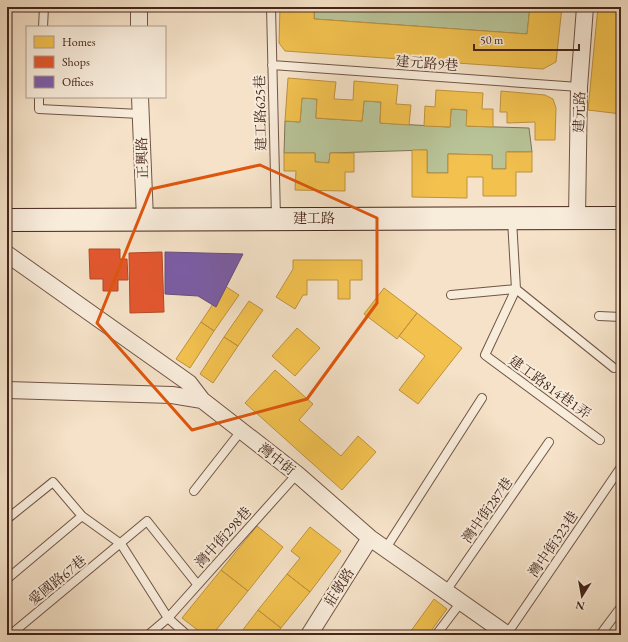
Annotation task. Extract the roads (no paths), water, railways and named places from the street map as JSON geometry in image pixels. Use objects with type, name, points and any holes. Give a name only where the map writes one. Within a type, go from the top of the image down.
[{"type":"street","points":[[139,7],[139,26]]},
{"type":"street","name":"建元路","points":[[576,218],[579,87],[585,7]]},
{"type":"street","name":"正興路","points":[[140,98],[144,219]]},
{"type":"street","name":"建工路","points":[[7,220],[512,217],[621,218]]},
{"type":"street","points":[[7,254],[188,383],[202,400]]},
{"type":"street","name":"灣中街","points":[[7,390],[172,395],[202,400],[297,474],[370,538],[507,635]]},
{"type":"street","name":"莊敬路","points":[[309,635],[370,538]]},
{"type":"lane","points":[[43,26],[44,7]]},
{"type":"lane","name":"建工路625巷","points":[[271,7],[276,218]]},
{"type":"lane","name":"建元路9巷","points":[[272,65],[579,87]]},
{"type":"lane","points":[[39,98],[39,109],[140,114]]},
{"type":"lane","points":[[512,217],[516,289]]},
{"type":"lane","points":[[450,295],[516,289],[614,368]]},
{"type":"lane","name":"建工路814巷1弄","points":[[516,289],[485,355],[600,440]]},
{"type":"lane","points":[[599,316],[621,317]]},
{"type":"lane","points":[[386,548],[482,398]]},
{"type":"lane","points":[[194,491],[241,431]]},
{"type":"lane","name":"灣中街287巷","points":[[446,591],[549,442]]},
{"type":"lane","name":"灣中街323巷","points":[[507,635],[621,467]]},
{"type":"lane","name":"灣中街298巷","points":[[148,635],[168,618],[297,474]]},
{"type":"lane","points":[[7,518],[53,482],[82,516],[121,544],[168,618],[187,635]]},
{"type":"lane","points":[[9,574],[82,516]]},
{"type":"lane","name":"愛國路67巷","points":[[10,635],[147,521],[197,584]]},
{"type":"lane","points":[[436,635],[461,602]]},
{"type":"lane","points":[[600,635],[621,607]]}]
